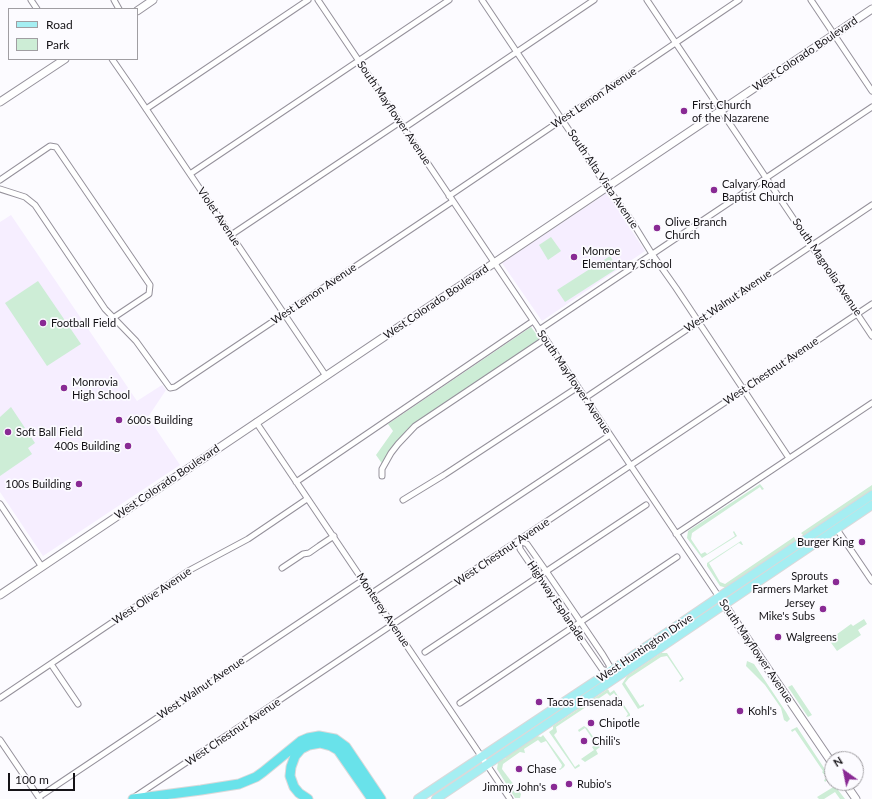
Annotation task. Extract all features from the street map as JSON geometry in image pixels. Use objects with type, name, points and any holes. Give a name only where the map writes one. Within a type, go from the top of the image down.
[{"type":"highway","points":[[133,799],[239,784],[263,772],[301,741],[319,736],[335,739],[346,747],[381,799]]},
{"type":"highway","points":[[308,799],[299,793],[294,787],[290,776],[290,767],[295,756],[301,749],[309,745],[320,743],[338,750],[372,799]]},
{"type":"main road","name":"West Huntington Drive","points":[[436,799],[612,676],[720,597],[872,495]]},
{"type":"main road","name":"West Huntington Drive","points":[[418,799],[724,604],[872,505]]},
{"type":"main road","points":[[836,528],[838,522],[852,512],[856,506]]},
{"type":"main road","points":[[794,557],[794,552],[812,539],[814,534]]},
{"type":"street","points":[[138,10],[153,0]]},
{"type":"street","points":[[146,109],[308,0]]},
{"type":"street","name":"South Mayflower Avenue","points":[[318,0],[630,466],[824,751]]},
{"type":"street","points":[[190,174],[449,0]]},
{"type":"street","name":"South Alta Vista Avenue","points":[[482,0],[607,187],[631,220],[652,254],[789,458]]},
{"type":"street","points":[[404,128],[594,0]]},
{"type":"street","name":"South Magnolia Avenue","points":[[647,0],[872,336]]},
{"type":"street","name":"West Lemon Avenue","points":[[449,196],[739,0]]},
{"type":"street","points":[[811,0],[872,91]]},
{"type":"street","name":"West Colorado Boulevard","points":[[0,595],[872,9]]},
{"type":"street","points":[[0,102],[63,60]]},
{"type":"street","name":"Violet Avenue","points":[[113,60],[326,376]]},
{"type":"street","points":[[539,330],[872,107]]},
{"type":"street","points":[[231,235],[400,122]]},
{"type":"street","points":[[0,180],[50,146],[56,147],[150,285],[149,294],[112,318],[105,310],[35,205],[25,197],[0,189]]},
{"type":"street","name":"West Lemon Avenue","points":[[112,318],[136,341],[168,386],[170,388],[175,387],[284,313],[453,202]]},
{"type":"street","name":"West Walnut Avenue","points":[[585,398],[872,204]]},
{"type":"street","name":"West Chestnut Avenue","points":[[133,799],[872,304]]},
{"type":"street","points":[[296,482],[533,321]]},
{"type":"street","points":[[382,476],[382,469],[391,453],[416,426],[545,338]]},
{"type":"street","points":[[403,500],[444,475],[578,387]]},
{"type":"street","points":[[676,534],[872,403]]},
{"type":"street","name":"Monterey Avenue","points":[[256,422],[307,500],[334,536],[510,799]]},
{"type":"street","points":[[372,593],[610,435]]},
{"type":"street","name":"West Olive Avenue","points":[[0,698],[190,570],[248,540],[307,500]]},
{"type":"street","points":[[0,504],[42,567]]},
{"type":"street","points":[[425,652],[646,505]]},
{"type":"street","points":[[836,528],[872,581]]},
{"type":"street","points":[[282,568],[303,554],[309,553],[334,536]]},
{"type":"street","name":"Highway Esplanade","points":[[519,541],[527,544],[546,571],[603,655],[609,665],[612,676],[602,669],[572,627],[520,549],[519,541]]},
{"type":"street","points":[[460,704],[677,557]]},
{"type":"street","name":"West Walnut Avenue","points":[[40,798],[363,580]]},
{"type":"street","points":[[51,664],[78,704]]},
{"type":"street","points":[[0,740],[40,798]]},
{"type":"shaded area","name":"Monroe Elementary School","points":[[607,193],[645,251],[542,321],[502,263]]},
{"type":"shaded area","name":"Monrovia High School","points":[[11,215],[137,401],[162,385],[166,390],[148,417],[180,465],[43,556],[0,492],[0,222]]},
{"type":"green space","points":[[551,237],[561,251],[548,260],[539,245]]},
{"type":"green space","points":[[610,256],[618,268],[565,302],[557,290]]},
{"type":"green space","name":"Football Field","points":[[38,281],[81,344],[47,366],[5,303]]},
{"type":"green space","points":[[531,327],[540,339],[415,425],[383,465],[376,455],[393,431],[388,424]]},
{"type":"green space","name":"Soft Ball Field","points":[[11,407],[35,443],[28,448],[32,454],[0,476],[0,417]]},
{"type":"green space","points":[[760,484],[764,489],[762,490],[760,487],[692,533],[691,539],[701,554],[705,552],[707,554],[735,536],[734,531],[737,536],[702,558],[687,538],[688,531]]},
{"type":"green space","points":[[872,485],[872,490],[804,535],[801,533]]},
{"type":"green space","points":[[794,537],[796,541],[727,588],[720,586],[707,566],[707,563],[741,541],[743,545],[739,543],[709,563],[720,582],[725,584]]},
{"type":"green space","points":[[864,619],[867,624],[858,630],[861,635],[837,651],[829,640],[851,624],[853,626]]},
{"type":"green space","points":[[661,653],[667,653],[684,679],[680,682],[679,681],[682,678],[667,656],[661,657],[629,678],[625,683],[640,706],[644,704],[644,706],[638,709],[622,684],[627,676]]},
{"type":"green space","points":[[747,661],[754,664],[786,712],[790,719],[787,722],[784,720],[781,708],[765,685],[746,666]]},
{"type":"green space","points":[[792,685],[812,715],[808,717],[788,687]]},
{"type":"green space","points":[[608,689],[610,693],[614,690],[630,716],[626,717],[628,714],[614,693],[610,696],[607,693],[556,727],[557,732],[554,735],[575,767],[579,764],[580,766],[575,769],[549,732],[553,729],[553,726]]},
{"type":"green space","points":[[584,726],[600,747],[596,750],[598,754],[585,762],[581,759],[594,750],[592,747],[596,744],[585,728],[579,732],[578,730]]},
{"type":"green space","points":[[797,727],[824,768],[824,774],[795,730],[792,732],[791,730]]},
{"type":"green space","points":[[543,735],[565,765],[560,770],[559,769],[562,765],[546,741],[541,743],[538,740],[524,749],[525,753],[520,752],[503,764],[502,769],[514,785],[511,787],[515,793],[519,791],[521,794],[520,798],[515,798],[497,769],[498,762],[537,736],[541,737]]},
{"type":"green space","points":[[827,791],[839,791],[845,799],[840,799],[835,792],[824,799],[819,799],[817,797]]},
{"type":"place","name":"First Church of the Nazarene","points":[[684,111]]},
{"type":"place","name":"Calvary Road Baptist Church","points":[[714,190]]},
{"type":"place","name":"Olive Branch Church","points":[[657,228]]},
{"type":"place","name":"Monroe Elementary School","points":[[574,257]]},
{"type":"place","name":"Football Field","points":[[43,323]]},
{"type":"place","name":"Monrovia High School","points":[[64,388]]},
{"type":"place","name":"600s Building","points":[[119,420]]},
{"type":"place","name":"Soft Ball Field","points":[[8,432]]},
{"type":"place","name":"400s Building","points":[[128,446]]},
{"type":"place","name":"100s Building","points":[[79,484]]},
{"type":"place","name":"Burger King","points":[[862,542]]},
{"type":"place","name":"Sprouts Farmers Market","points":[[836,582]]},
{"type":"place","name":"Jersey Mike's Subs","points":[[823,609]]},
{"type":"place","name":"Walgreens","points":[[778,637]]},
{"type":"place","name":"Tacos Ensenada","points":[[539,702]]},
{"type":"place","name":"Kohl's","points":[[740,711]]},
{"type":"place","name":"Chipotle","points":[[591,723]]},
{"type":"place","name":"Chili's","points":[[584,741]]},
{"type":"place","name":"Chase","points":[[519,769]]},
{"type":"place","name":"Rubio's","points":[[569,784]]},
{"type":"place","name":"Jimmy John's","points":[[554,787]]}]
